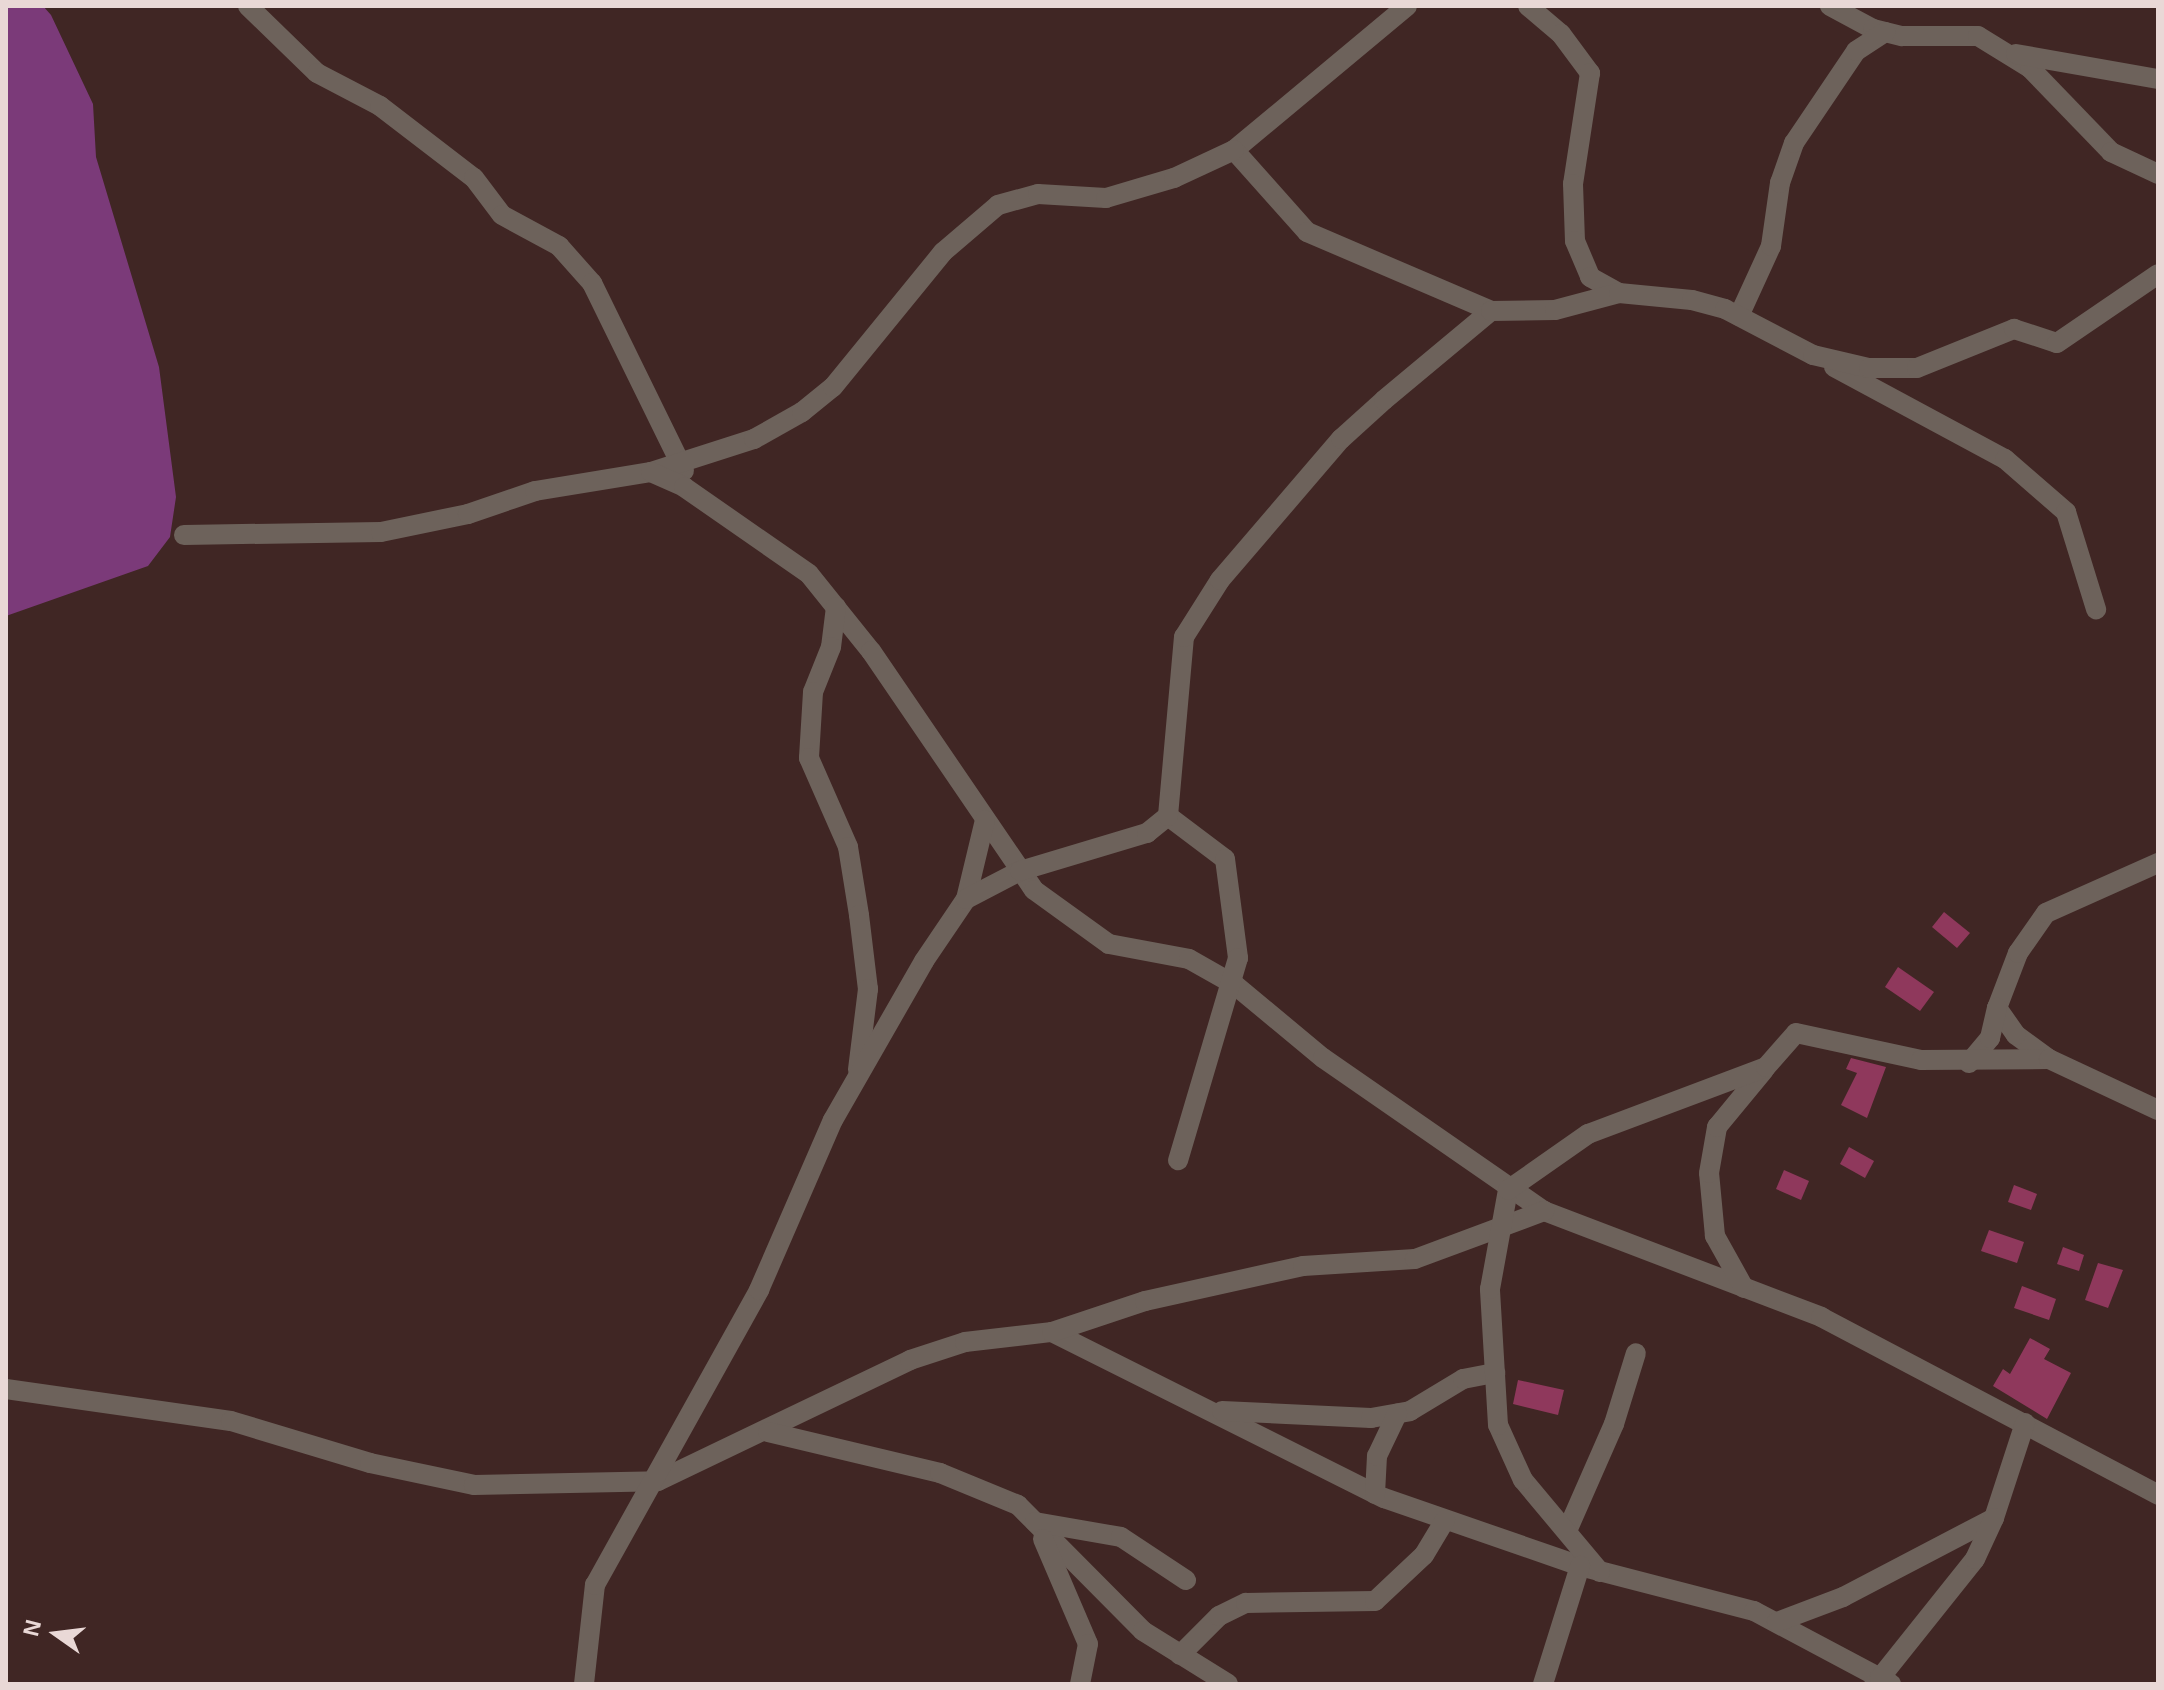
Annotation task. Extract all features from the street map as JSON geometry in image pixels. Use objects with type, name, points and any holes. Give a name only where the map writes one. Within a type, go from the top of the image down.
[{"type":"street","points":[[248,6],[317,73],[380,106],[474,178],[502,215],[559,246],[592,283],[655,418],[685,461],[684,487]]},
{"type":"street","points":[[184,535],[381,532],[468,514],[535,491],[651,472],[754,439],[823,396],[943,252],[998,205],[1038,194],[1106,198],[1174,178],[1234,150],[1407,6]]},
{"type":"street","points":[[1528,6],[1561,34],[1590,73],[1573,184],[1575,241],[1590,277],[1619,293]]},
{"type":"street","points":[[1830,6],[1885,32],[1978,36],[2030,68],[2111,152],[2158,174]]},
{"type":"street","points":[[1739,316],[1771,246],[1780,183],[1794,143],[1856,51],[1885,32]]},
{"type":"street","points":[[2005,52],[2158,79]]},
{"type":"street","points":[[1234,150],[1269,196],[1307,232],[1491,311],[1555,310],[1619,293],[1692,300],[1739,316],[1813,355],[2005,459],[2066,512],[2096,609]]},
{"type":"street","points":[[1813,355],[1869,368],[1917,368],[2014,329],[2057,343],[2158,274]]},
{"type":"street","points":[[966,899],[1020,871],[1147,833],[1168,816],[1184,637],[1220,580],[1341,439],[1491,311]]},
{"type":"street","points":[[651,472],[684,487],[809,574],[836,607],[1034,890],[1109,944],[1189,959],[1235,985],[1323,1058],[1508,1190],[1544,1211],[1821,1317],[2158,1495]]},
{"type":"street","points":[[836,607],[831,647],[813,692],[809,758],[848,847],[859,915],[868,989],[857,1076]]},
{"type":"street","points":[[1168,816],[1225,859],[1234,892],[1235,985],[1178,1160]]},
{"type":"street","points":[[584,1684],[595,1585],[658,1481],[759,1290],[857,1076],[966,899],[985,820]]},
{"type":"street","points":[[1969,1063],[1990,1038],[1997,1008],[2018,953],[2046,913],[2158,863]]},
{"type":"street","points":[[1997,1008],[2016,1035],[2049,1059],[2158,1110]]},
{"type":"street","points":[[1744,1288],[1715,1236],[1709,1173],[1717,1127],[1796,1033],[1969,1063],[2049,1059]]},
{"type":"street","points":[[1590,1569],[1567,1531],[1505,1450],[1495,1373],[1490,1289],[1499,1226],[1508,1190],[1588,1134],[1766,1067]]},
{"type":"street","points":[[6,1389],[231,1421],[370,1463],[474,1485],[569,1488],[658,1481],[768,1432],[910,1360],[965,1342],[1052,1332],[1145,1301],[1303,1266],[1415,1259],[1544,1211]]},
{"type":"street","points":[[1052,1332],[1375,1494],[1590,1569],[1754,1611],[1882,1682],[1975,1559],[1994,1518],[2025,1423]]},
{"type":"street","points":[[1567,1531],[1614,1424],[1636,1353]]},
{"type":"street","points":[[1209,1409],[1289,1418],[1397,1414],[1463,1379],[1495,1373]]},
{"type":"street","points":[[1375,1494],[1377,1456],[1397,1414]]},
{"type":"street","points":[[768,1432],[982,1487],[1018,1505],[1143,1631],[1228,1684]]},
{"type":"street","points":[[1777,1622],[1843,1597],[1994,1518]]},
{"type":"street","points":[[1180,1655],[1219,1616],[1246,1603],[1375,1601],[1424,1555],[1445,1520]]},
{"type":"street","points":[[1035,1522],[1121,1537],[1186,1580]]},
{"type":"street","points":[[1035,1522],[1085,1633],[1087,1664],[1080,1684]]},
{"type":"street","points":[[1543,1684],[1590,1569]]},
{"type":"shaded area","points":[[6,6],[43,6],[51,15],[93,104],[96,157],[159,367],[176,497],[170,537],[148,566],[6,616]]},
{"type":"building","points":[[1944,912],[1970,933],[1957,948],[1932,927]]},
{"type":"building","points":[[1898,967],[1934,992],[1920,1011],[1885,987]]},
{"type":"building","points":[[1851,1058],[1886,1067],[1867,1118],[1841,1105],[1857,1073],[1846,1069]]},
{"type":"building","points":[[1849,1147],[1874,1161],[1865,1178],[1840,1164]]},
{"type":"building","points":[[1784,1170],[1809,1181],[1801,1200],[1776,1189]]},
{"type":"building","points":[[2014,1185],[2037,1194],[2031,1210],[2008,1202]]},
{"type":"building","points":[[1989,1230],[2024,1242],[2017,1263],[1981,1251]]},
{"type":"building","points":[[2063,1247],[2084,1255],[2079,1271],[2057,1264]]},
{"type":"building","points":[[2098,1263],[2123,1270],[2108,1308],[2085,1300]]},
{"type":"building","points":[[2022,1286],[2056,1299],[2049,1320],[2014,1308]]},
{"type":"building","points":[[2030,1338],[2050,1349],[2044,1359],[2071,1373],[2047,1419],[1993,1386],[2003,1369],[2010,1374]]},
{"type":"building","points":[[1518,1380],[1564,1390],[1558,1415],[1513,1404]]}]
